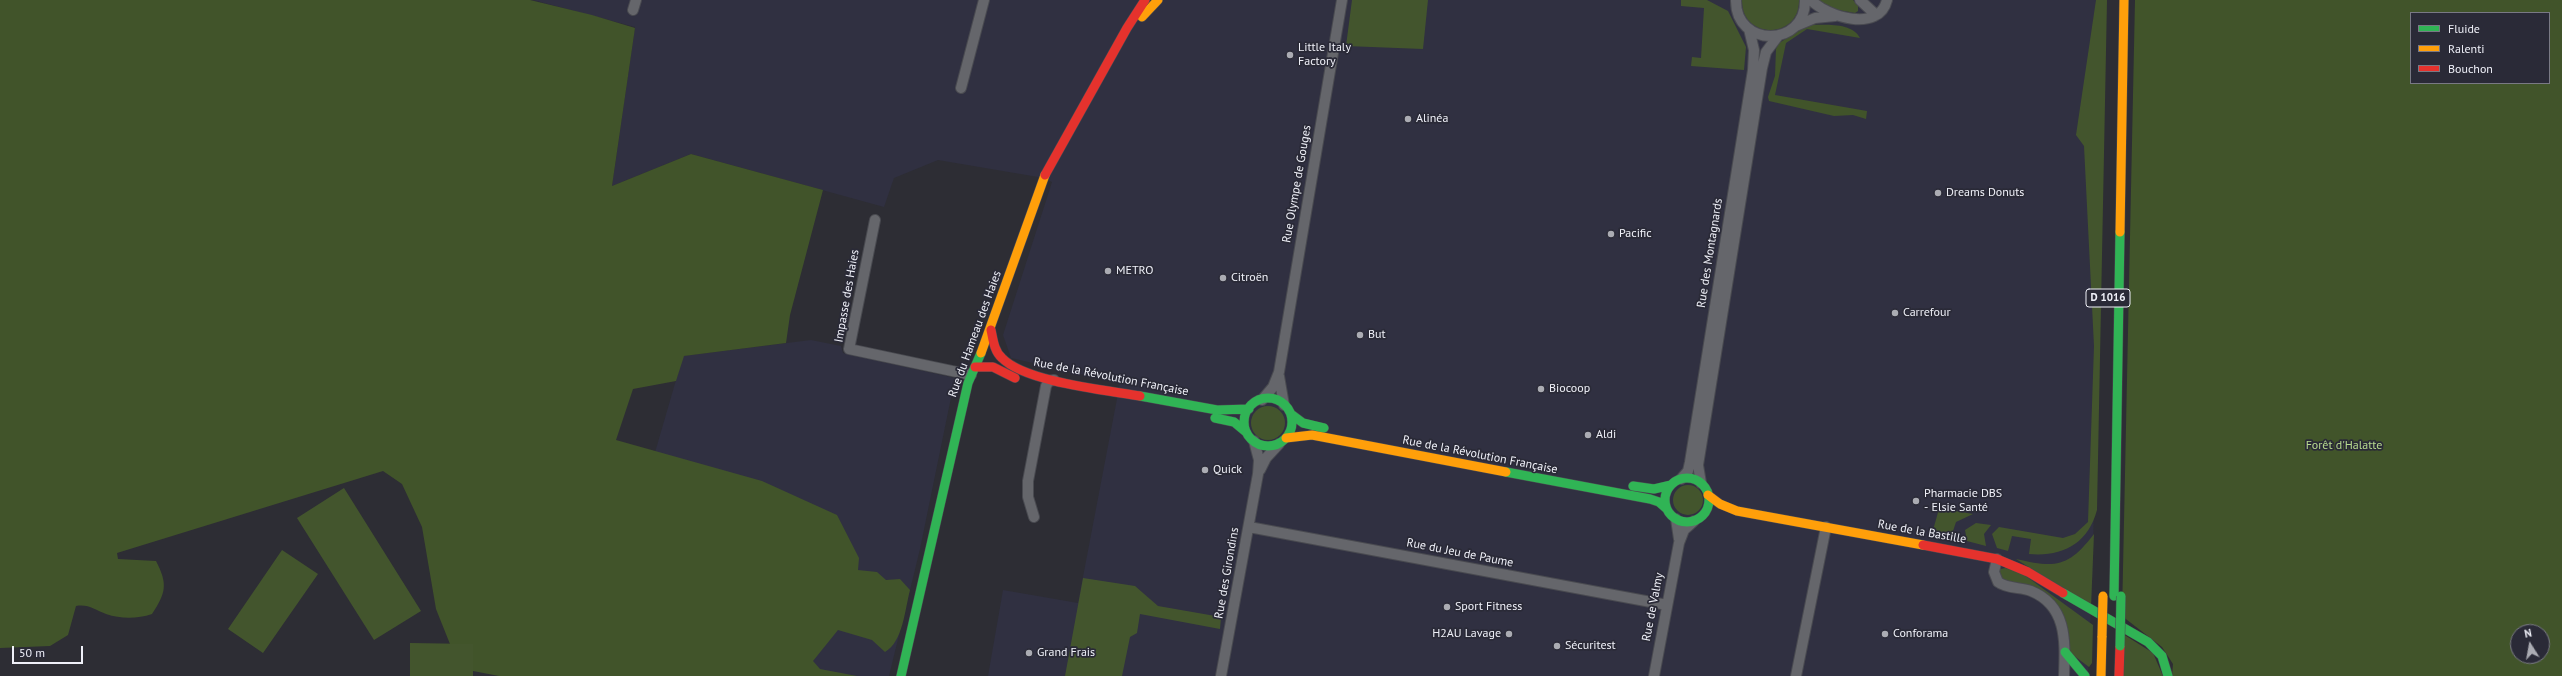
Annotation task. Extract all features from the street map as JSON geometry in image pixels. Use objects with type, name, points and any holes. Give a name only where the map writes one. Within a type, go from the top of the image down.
[{"type":"main road","name":"Rue du Hameau des Haies","points":[[901,676],[964,394],[991,330],[1044,178],[1145,0]]},
{"type":"main road","name":"Rue du Hameau des Haies","points":[[1120,42],[1158,0]]},
{"type":"main road","name":"D 1016","points":[[2113,676],[2116,643],[2117,596],[2115,549],[2124,0]]},
{"type":"main road","name":"Rue de la Révolution Française","points":[[991,330],[996,349],[1009,365],[1050,383],[1229,420],[1240,426],[1246,432]]},
{"type":"main road","points":[[973,371],[993,367],[1019,379],[1050,383]]},
{"type":"main road","name":"Rue de la Révolution Française","points":[[1050,383],[1223,411],[1249,409]]},
{"type":"main road","points":[[1262,400],[1275,400],[1284,405],[1291,414],[1291,428],[1283,441],[1265,446],[1254,441],[1246,432],[1244,421],[1249,409],[1262,400]]},
{"type":"main road","name":"Rue de la Révolution Française","points":[[1291,414],[1300,422],[1313,426],[1647,489],[1671,485]]},
{"type":"main road","name":"Rue de la Révolution Française","points":[[1283,441],[1299,435],[1312,435],[1650,499],[1659,502],[1667,509]]},
{"type":"main road","points":[[1681,479],[1692,479],[1701,483],[1708,495],[1708,506],[1703,515],[1694,521],[1676,519],[1667,509],[1666,498],[1671,485],[1681,479]]},
{"type":"main road","name":"Rue de la Bastille","points":[[1708,495],[1720,504],[1737,511]]},
{"type":"main road","name":"Rue de la Bastille","points":[[1703,515],[1718,511],[1737,511],[1997,559],[2028,572],[2153,646],[2164,659],[2168,676]]},
{"type":"main road","points":[[2101,676],[2103,592]]},
{"type":"main road","points":[[2116,643],[2119,676]]},
{"type":"main road","points":[[2065,652],[2084,676]]},
{"type":"street","points":[[960,88],[984,0]]},
{"type":"street","name":"Rue Olympe de Gouges","points":[[1262,400],[1273,387],[1279,372],[1342,0]]},
{"type":"street","points":[[1736,0],[1739,17],[1749,29],[1763,36],[1778,36],[1815,18],[1841,16]]},
{"type":"street","points":[[1796,26],[1804,13],[1805,0]]},
{"type":"street","points":[[1811,0],[1823,10],[1841,16],[1863,19],[1876,15],[1882,10],[1887,0]]},
{"type":"street","points":[[1860,0],[1876,15]]},
{"type":"street","name":"Rue des Montagnards","points":[[1681,479],[1688,471],[1690,462],[1752,76],[1754,50],[1749,29]]},
{"type":"street","name":"Rue des Montagnards","points":[[1701,483],[1698,472],[1699,458],[1762,68],[1766,52],[1778,36]]},
{"type":"street","name":"Impasse des Haies","points":[[875,220],[849,349],[973,371]]},
{"type":"street","name":"Rue Olympe de Gouges","points":[[1279,372],[1284,405]]},
{"type":"street","points":[[1034,517],[1028,497],[1028,481],[1050,383]]},
{"type":"street","name":"Rue des Girondins","points":[[1221,676],[1258,474],[1259,460],[1254,441]]},
{"type":"street","name":"Rue des Girondins","points":[[1258,474],[1266,458],[1283,441]]},
{"type":"street","name":"Rue de Valmy","points":[[1676,519],[1679,543]]},
{"type":"street","name":"Rue de Valmy","points":[[1654,676],[1679,543],[1684,530],[1694,521]]},
{"type":"street","name":"Rue du Jeu de Paume","points":[[1248,527],[1667,605]]},
{"type":"street","points":[[1796,676],[1826,527]]},
{"type":"street","points":[[1997,559],[1994,572],[1998,582],[2037,594],[2054,609],[2064,628],[2064,676]]},
{"type":"shaded area","points":[[533,0],[2101,0],[2093,559],[2088,676],[988,676],[1003,590],[1078,603],[1120,383],[1011,358],[1003,335],[1052,182],[1044,178],[938,160],[894,178],[884,207],[691,154],[612,186],[635,27]]},
{"type":"shaded area","points":[[811,340],[841,346],[843,353],[955,378],[920,549],[889,676],[590,676],[683,356]]},
{"type":"green space","points":[[0,0],[530,0],[592,15],[635,28],[612,186],[691,154],[823,190],[790,315],[786,343],[684,356],[676,381],[633,389],[616,440],[762,481],[837,515],[859,558],[858,570],[877,572],[886,580],[900,579],[910,590],[900,633],[896,641],[885,652],[872,640],[838,630],[813,661],[820,669],[857,676],[499,676],[473,671],[473,644],[450,644],[436,609],[422,527],[402,484],[383,471],[117,553],[118,559],[156,561],[164,582],[164,588],[163,594],[152,614],[135,618],[123,618],[112,616],[88,607],[76,606],[68,635],[50,646],[0,648]]},
{"type":"green space","points":[[1352,0],[1428,0],[1423,49],[1346,46]]},
{"type":"green space","points":[[1681,0],[1707,0],[1728,11],[1746,47],[1744,70],[1691,66],[1692,57],[1701,58],[1704,8],[1681,6]]},
{"type":"green space","points":[[1742,0],[1799,0],[1797,13],[1790,22],[1781,28],[1770,30],[1760,28],[1751,22],[1744,13]]},
{"type":"green space","points":[[1815,0],[1853,0],[1858,5],[1858,11],[1855,13],[1827,8]]},
{"type":"green space","points":[[2096,0],[2107,0],[2097,510],[2093,522],[2087,532],[2072,546],[2052,553],[2029,554],[2031,539],[2012,536],[2008,551],[1997,548],[1992,534],[1999,527],[2063,538],[2075,534],[2088,522],[2094,346],[2084,146],[2076,135]]},
{"type":"green space","name":"Forêt d'Halatte","points":[[2135,0],[2562,0],[2562,676],[2172,676],[2173,664],[2162,647],[2122,616]]},
{"type":"green space","points":[[1809,25],[1844,27],[1851,29],[1860,38],[1807,29],[1786,43],[1775,95],[1867,111],[1866,119],[1853,115],[1834,116],[1769,101],[1768,97],[1775,76],[1776,49],[1779,43]]},
{"type":"green space","points":[[1268,406],[1280,411],[1285,423],[1280,435],[1268,440],[1256,435],[1251,423],[1256,411]]},
{"type":"green space","points":[[1688,485],[1694,486],[1702,494],[1702,506],[1694,514],[1688,515],[1682,514],[1674,506],[1673,500],[1674,494],[1682,486]]},
{"type":"green space","points":[[344,488],[421,611],[374,640],[297,518]]},
{"type":"green space","points":[[1945,504],[1950,510],[1973,514],[1956,522],[1950,540],[1936,536],[1933,530],[1939,509]]},
{"type":"green space","points":[[1976,523],[1991,525],[1984,534],[1986,546],[1967,541],[1965,530]]},
{"type":"green space","points":[[2094,534],[2091,607],[2016,559],[2041,564],[2060,563],[2076,554]]},
{"type":"green space","points":[[282,550],[318,574],[263,653],[228,629]]},
{"type":"green space","points":[[2006,568],[2023,574],[2093,625],[2092,663],[2089,667],[2069,652],[2067,629],[2063,614],[2056,605],[2047,599],[2011,585],[1998,575],[2000,569]]},
{"type":"green space","points":[[1083,578],[1135,586],[1158,606],[1221,617],[1220,629],[1140,614],[1137,633],[1130,637],[1122,676],[1065,676]]},
{"type":"green space","points":[[2123,634],[2153,653],[2163,676],[2122,676]]},
{"type":"green space","points":[[410,643],[473,644],[473,676],[410,676]]},
{"type":"traffic: fast","points":[[2114,596],[2120,232]]},
{"type":"traffic: fast","points":[[901,676],[968,383],[981,353]]},
{"type":"traffic: fast","points":[[1140,396],[1217,410],[1249,409]]},
{"type":"traffic: fast","points":[[1268,398],[1277,400],[1285,405],[1290,413],[1292,422],[1290,431],[1285,439],[1277,444],[1268,446],[1259,444],[1251,439],[1246,431],[1244,422],[1246,413],[1251,405],[1259,400],[1268,398]]},
{"type":"traffic: fast","points":[[1291,414],[1303,423],[1324,428]]},
{"type":"traffic: fast","points":[[1215,418],[1234,422],[1246,432]]},
{"type":"traffic: fast","points":[[1506,472],[1650,499],[1659,502],[1667,509]]},
{"type":"traffic: fast","points":[[1687,478],[1699,482],[1705,488],[1709,500],[1705,512],[1699,518],[1687,522],[1675,518],[1669,512],[1665,500],[1669,488],[1675,482],[1687,478]]},
{"type":"traffic: fast","points":[[1633,486],[1654,489],[1671,485]]},
{"type":"traffic: fast","points":[[2063,593],[2148,642],[2162,656],[2168,676]]},
{"type":"traffic: fast","points":[[2120,646],[2121,596]]},
{"type":"traffic: fast","points":[[2065,652],[2085,676]]},
{"type":"traffic: slow","points":[[1142,17],[1158,0]]},
{"type":"traffic: slow","points":[[2120,232],[2124,0]]},
{"type":"traffic: slow","points":[[981,353],[1045,175]]},
{"type":"traffic: slow","points":[[1286,438],[1312,435],[1506,472]]},
{"type":"traffic: slow","points":[[1708,495],[1720,504],[1737,511],[1923,545]]},
{"type":"traffic: slow","points":[[2102,636],[2103,596]]},
{"type":"traffic: slow","points":[[2101,676],[2102,636]]},
{"type":"traffic: jam","points":[[1045,175],[1127,28],[1145,0]]},
{"type":"traffic: jam","points":[[991,330],[994,345],[999,355],[1013,366],[1028,373],[1067,384],[1140,396]]},
{"type":"traffic: jam","points":[[975,367],[993,367],[1015,378]]},
{"type":"traffic: jam","points":[[1923,545],[1997,559],[2028,572],[2063,593]]},
{"type":"traffic: jam","points":[[2119,676],[2120,646]]},
{"type":"place","name":"Little Italy Factory","points":[[1290,55]]},
{"type":"place","name":"Alinéa","points":[[1408,119]]},
{"type":"place","name":"Dreams Donuts","points":[[1938,193]]},
{"type":"place","name":"Pacific","points":[[1611,234]]},
{"type":"place","name":"METRO","points":[[1108,271]]},
{"type":"place","name":"Citroën","points":[[1223,278]]},
{"type":"place","name":"Carrefour","points":[[1895,313]]},
{"type":"place","name":"But","points":[[1360,335]]},
{"type":"place","name":"Biocoop","points":[[1541,389]]},
{"type":"place","name":"Aldi","points":[[1588,435]]},
{"type":"place","name":"Quick","points":[[1205,470]]},
{"type":"place","name":"Pharmacie DBS - Elsie Santé","points":[[1916,501]]},
{"type":"place","name":"Sport Fitness","points":[[1447,607]]},
{"type":"place","name":"H2AU Lavage","points":[[1509,634]]},
{"type":"place","name":"Conforama","points":[[1885,634]]},
{"type":"place","name":"Sécuritest","points":[[1557,646]]},
{"type":"place","name":"Grand Frais","points":[[1029,653]]}]
